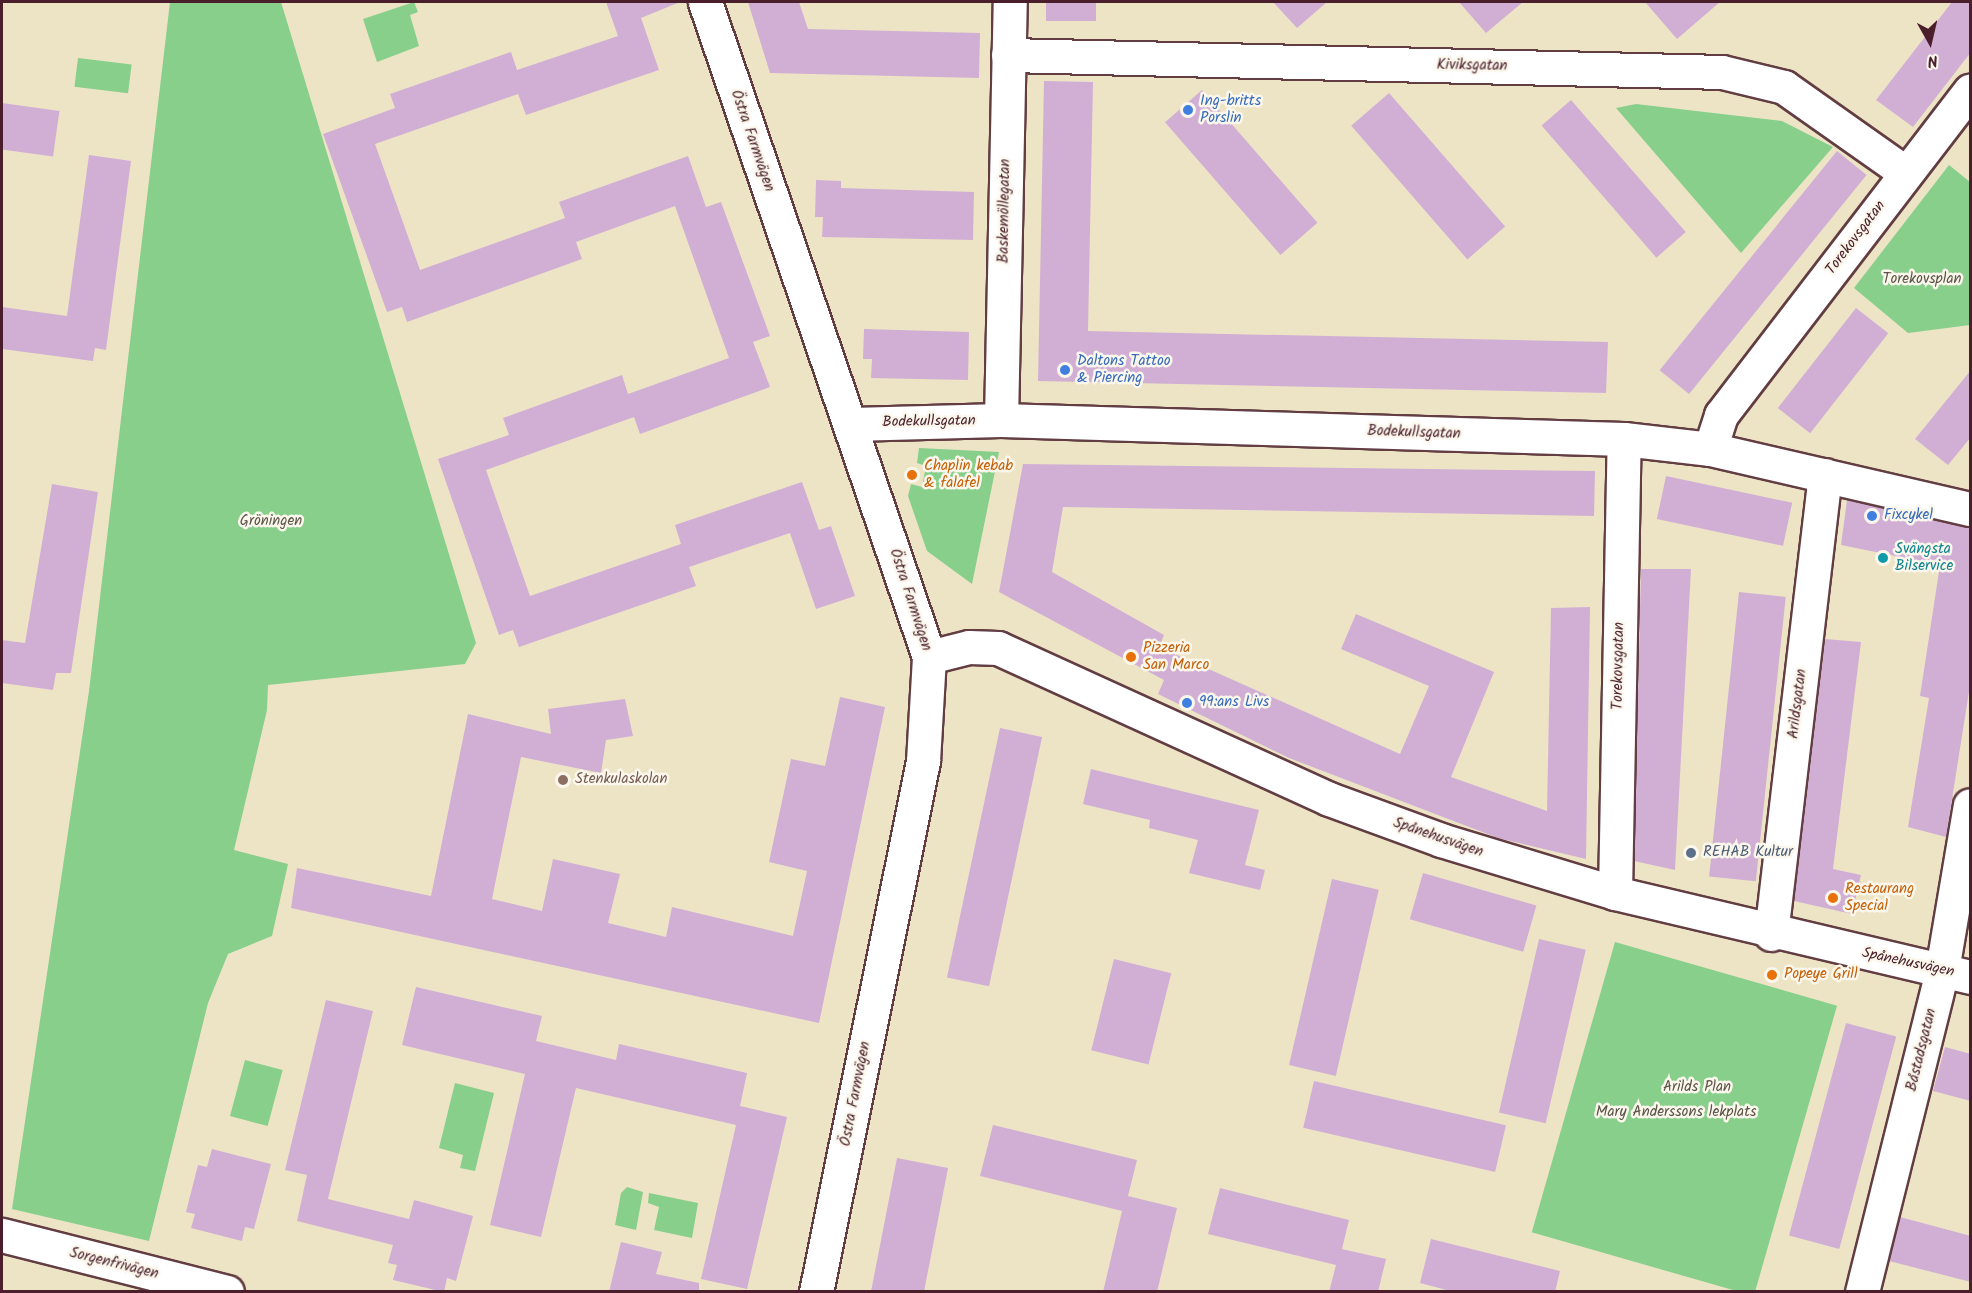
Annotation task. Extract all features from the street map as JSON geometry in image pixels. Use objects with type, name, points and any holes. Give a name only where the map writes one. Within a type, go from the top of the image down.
[{"type":"street","name":"Östra Farmvägen","points":[[705,2],[929,657],[923,760],[816,1292]]},
{"type":"street","name":"Baskemöllegatan","points":[[1001,420],[1010,2]]},
{"type":"street","name":"Kiviksgatan","points":[[1008,55],[1722,72],[1784,87],[1905,174]]},
{"type":"street","name":"Torekovsgatan","points":[[1710,449],[1721,415],[1971,91]]},
{"type":"street","name":"Bodekullsgatan","points":[[851,424],[1001,420],[1624,439],[1710,449],[1971,508]]},
{"type":"street","name":"Torekovsgatan","points":[[1615,893],[1624,439]]},
{"type":"street","name":"Arildsgatan","points":[[1771,933],[1825,475]]},
{"type":"street","name":"Spånehusvägen","points":[[929,657],[969,647],[998,648],[1329,799],[1441,840],[1615,893],[1771,933],[1956,974]]},
{"type":"street","name":"Båstadsgatan","points":[[1862,1292],[1956,974],[1971,805]]},
{"type":"street","name":"Sorgenfrivägen","points":[[2,1236],[227,1292]]},
{"type":"green space","name":"Gröningen","points":[[170,2],[281,2],[476,643],[465,664],[268,685],[267,710],[234,850],[288,864],[272,936],[228,954],[208,1003],[149,1241],[12,1209],[89,691]]},
{"type":"green space","points":[[414,2],[418,12],[410,15],[419,46],[377,62],[363,19]]},
{"type":"green space","points":[[78,58],[132,65],[128,93],[74,87]]},
{"type":"green space","points":[[1636,104],[1782,121],[1833,147],[1741,253],[1616,108]]},
{"type":"green space","name":"Torekovsplan","points":[[1949,165],[1970,182],[1970,325],[1908,333],[1854,288]]},
{"type":"green space","points":[[919,448],[999,452],[972,584],[927,551],[908,496],[911,484],[922,487],[926,466],[917,463]]},
{"type":"green space","name":"Arilds Plan","points":[[1615,942],[1837,1006],[1755,1292],[1740,1292],[1532,1232]]},
{"type":"green space","points":[[245,1060],[283,1070],[268,1126],[230,1116]]},
{"type":"green space","points":[[455,1083],[494,1093],[475,1171],[460,1168],[463,1155],[439,1148]]},
{"type":"green space","points":[[627,1187],[643,1192],[636,1230],[615,1225],[621,1193]]},
{"type":"green space","points":[[649,1193],[698,1203],[692,1238],[654,1230],[659,1207],[648,1203]]},
{"type":"building","points":[[606,2],[680,2],[641,18],[659,70],[526,115],[518,94],[375,144],[420,270],[565,218],[559,202],[688,156],[706,207],[721,202],[770,336],[753,342],[770,387],[640,434],[634,417],[486,470],[530,596],[681,544],[675,525],[802,482],[819,530],[831,526],[855,596],[816,609],[790,533],[689,567],[696,586],[519,647],[513,630],[499,635],[438,459],[509,435],[503,418],[622,375],[628,394],[729,358],[675,206],[576,242],[582,259],[407,322],[402,307],[387,312],[323,134],[395,108],[390,94],[511,52],[517,70],[618,36]]},
{"type":"building","points":[[748,2],[799,2],[808,29],[980,33],[979,78],[770,73]]},
{"type":"building","points":[[1046,2],[1096,2],[1096,21],[1046,21]]},
{"type":"building","points":[[1273,2],[1327,2],[1297,28]]},
{"type":"building","points":[[1459,2],[1523,2],[1486,33]]},
{"type":"building","points":[[1645,2],[1720,2],[1677,39]]},
{"type":"building","points":[[1952,2],[1971,2],[1971,52],[1913,127],[1876,100]]},
{"type":"building","points":[[1044,81],[1093,82],[1088,331],[1608,342],[1606,393],[1038,381]]},
{"type":"building","points":[[1202,90],[1317,223],[1280,255],[1165,122]]},
{"type":"building","points":[[1389,93],[1505,227],[1467,259],[1351,126]]},
{"type":"building","points":[[1571,100],[1686,232],[1656,258],[1542,126]]},
{"type":"building","points":[[2,103],[59,111],[53,157],[2,149]]},
{"type":"building","points":[[1837,151],[1867,175],[1689,394],[1660,370]]},
{"type":"building","points":[[89,155],[131,161],[106,350],[95,348],[93,361],[2,349],[2,307],[67,316]]},
{"type":"building","points":[[816,180],[841,181],[841,188],[974,192],[973,240],[822,237],[823,217],[815,217]]},
{"type":"building","points":[[1856,308],[1888,333],[1810,433],[1778,408]]},
{"type":"building","points":[[864,329],[969,332],[968,380],[871,378],[872,359],[863,359]]},
{"type":"building","points":[[1971,370],[1971,437],[1948,465],[1915,439]]},
{"type":"building","points":[[1023,464],[1595,471],[1594,516],[1063,507],[1052,572],[1164,635],[1159,647],[1400,754],[1429,686],[1341,649],[1356,614],[1494,672],[1451,777],[1547,811],[1551,608],[1590,607],[1586,859],[1498,838],[1289,758],[1158,694],[1164,680],[999,592]]},
{"type":"building","points":[[1666,476],[1792,503],[1783,546],[1657,519]]},
{"type":"building","points":[[52,484],[98,492],[71,673],[56,673],[53,690],[2,683],[2,640],[25,643]]},
{"type":"building","points":[[1847,500],[1971,527],[1971,679],[1946,837],[1908,827],[1929,698],[1920,696],[1940,565],[1841,545]]},
{"type":"building","points":[[1641,569],[1691,569],[1675,870],[1634,861]]},
{"type":"building","points":[[1739,592],[1786,597],[1756,881],[1709,876]]},
{"type":"building","points":[[1825,639],[1861,642],[1833,869],[1861,875],[1852,914],[1794,901]]},
{"type":"building","points":[[840,697],[885,707],[819,1023],[291,908],[297,868],[431,896],[468,714],[551,734],[548,709],[625,699],[633,736],[606,740],[601,773],[521,757],[492,899],[542,911],[553,859],[620,874],[608,923],[666,937],[672,907],[793,936],[807,871],[769,862],[791,759],[825,766]]},
{"type":"building","points":[[1000,728],[1042,737],[989,986],[947,977]]},
{"type":"building","points":[[1091,769],[1259,810],[1245,865],[1265,870],[1260,890],[1189,873],[1198,840],[1149,828],[1150,820],[1083,804]]},
{"type":"building","points":[[1423,873],[1536,906],[1523,952],[1410,919]]},
{"type":"building","points":[[1332,879],[1379,890],[1336,1076],[1289,1065]]},
{"type":"building","points":[[1539,939],[1586,950],[1546,1123],[1499,1112]]},
{"type":"building","points":[[1114,959],[1171,973],[1149,1064],[1091,1050]]},
{"type":"building","points":[[416,987],[542,1016],[536,1041],[616,1060],[619,1044],[747,1073],[740,1106],[787,1117],[747,1289],[701,1279],[736,1125],[576,1088],[541,1237],[490,1225],[525,1074],[402,1045]]},
{"type":"building","points":[[326,1000],[373,1011],[328,1199],[409,1219],[414,1200],[473,1216],[456,1281],[447,1278],[444,1292],[393,1280],[397,1265],[388,1263],[393,1245],[297,1221],[307,1175],[285,1170]]},
{"type":"building","points":[[1846,1023],[1896,1036],[1839,1249],[1789,1236]]},
{"type":"building","points":[[1945,1047],[1971,1054],[1971,1101],[1933,1091]]},
{"type":"building","points":[[1314,1081],[1506,1125],[1495,1172],[1303,1128]]},
{"type":"building","points":[[993,1125],[1137,1160],[1128,1196],[1177,1208],[1157,1292],[1103,1292],[1122,1211],[980,1176]]},
{"type":"building","points":[[212,1149],[271,1164],[254,1229],[245,1227],[242,1241],[191,1228],[195,1214],[186,1212],[198,1165],[207,1167]]},
{"type":"building","points":[[897,1158],[948,1168],[924,1292],[871,1292]]},
{"type":"building","points":[[1220,1188],[1349,1220],[1342,1249],[1386,1259],[1378,1292],[1329,1292],[1336,1265],[1208,1234]]},
{"type":"building","points":[[1900,1217],[1971,1236],[1971,1282],[1889,1261]]},
{"type":"building","points":[[1431,1239],[1560,1271],[1555,1292],[1454,1292],[1420,1283]]},
{"type":"building","points":[[621,1242],[662,1252],[656,1274],[699,1283],[699,1292],[609,1292]]},
{"type":"place","name":"Ing-britts Porslin","points":[[1188,110]]},
{"type":"place","name":"Daltons Tattoo & Piercing","points":[[1065,370]]},
{"type":"place","name":"Chaplin kebab & falafel","points":[[912,475]]},
{"type":"place","name":"Fixcykel","points":[[1872,516]]},
{"type":"place","name":"Svängsta Bilservice","points":[[1883,558]]},
{"type":"place","name":"Pizzeria San Marco","points":[[1131,657]]},
{"type":"place","name":"99:ans Livs","points":[[1187,703]]},
{"type":"place","name":"Stenkulaskolan","points":[[563,780]]},
{"type":"place","name":"REHAB Kultur","points":[[1691,853]]},
{"type":"place","name":"Restaurang Special","points":[[1833,898]]},
{"type":"place","name":"Popeye Grill","points":[[1772,975]]},
{"type":"park label","name":"Mary Anderssons lekplats","points":[[1676,1113]]}]
